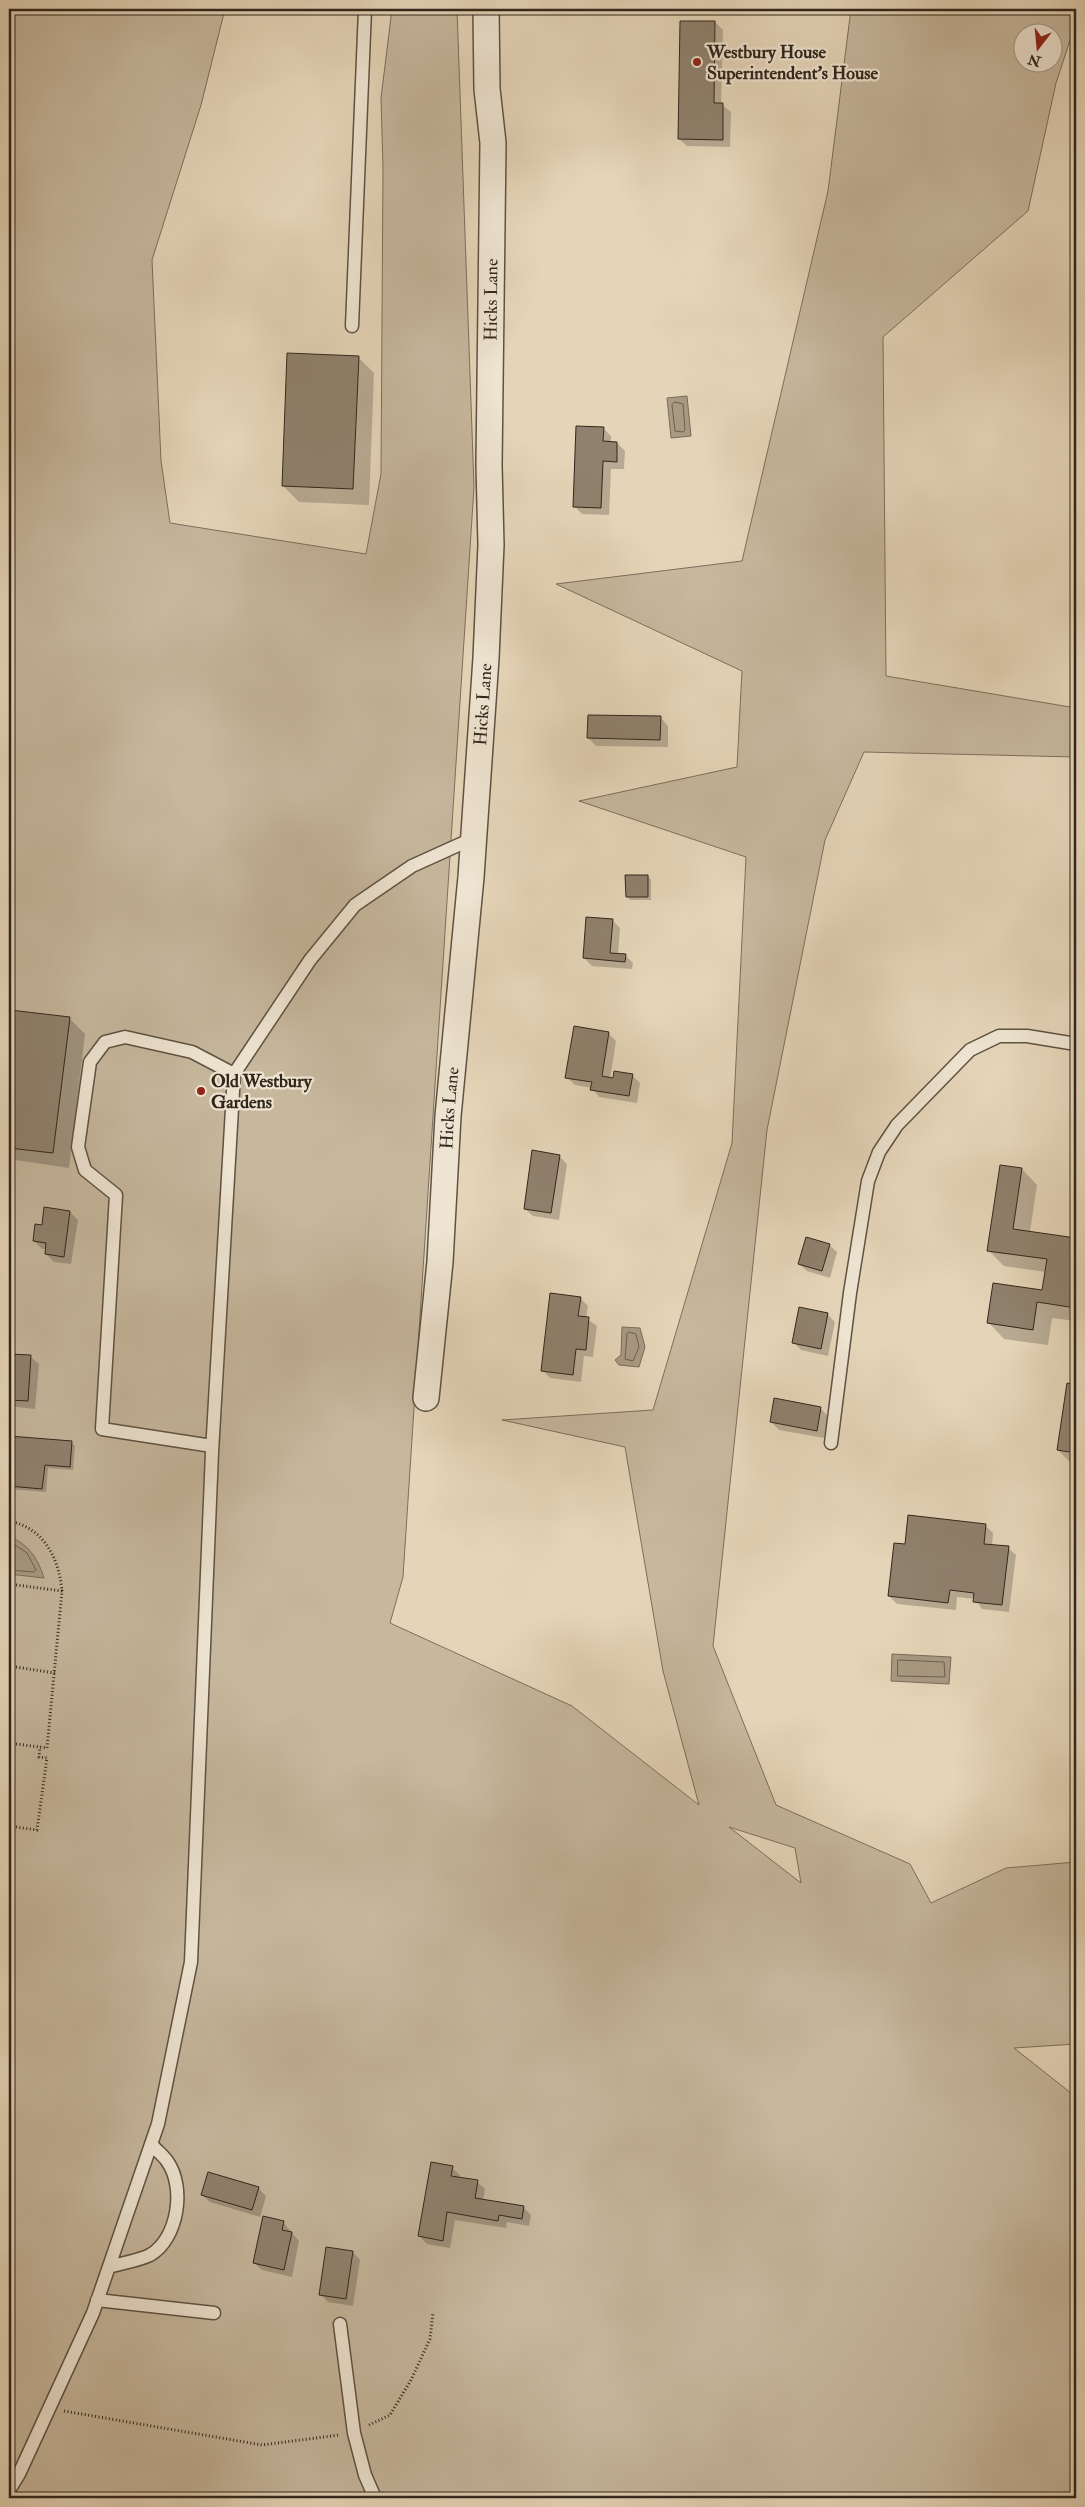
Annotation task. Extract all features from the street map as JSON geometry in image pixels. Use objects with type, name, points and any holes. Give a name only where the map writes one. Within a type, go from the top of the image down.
[{"type":"street","name":"Hicks Lane","points":[[426,1398],[440,1262],[448,1116],[474,838],[486,658],[491,545],[489,465],[493,143],[487,89],[486,9]]},
{"type":"lane","points":[[352,326],[365,9]]},
{"type":"lane","points":[[9,2490],[49,2408],[97,2300],[109,2267],[158,2124],[191,1962],[212,1446],[234,1074],[310,960],[355,905],[412,866],[474,838]]},
{"type":"lane","points":[[831,1443],[854,1265],[868,1181],[878,1152],[897,1125],[970,1050],[999,1036],[1028,1036],[1076,1044]]},
{"type":"lane","points":[[212,1446],[102,1429],[116,1195],[85,1170],[78,1147],[90,1062],[105,1042],[125,1037],[192,1052],[234,1074]]},
{"type":"lane","points":[[109,2267],[149,2255],[166,2240],[176,2208],[177,2185],[168,2162],[151,2144]]},
{"type":"lane","points":[[97,2300],[214,2313]]},
{"type":"lane","points":[[340,2324],[354,2433],[365,2475],[375,2498]]},
{"type":"path","points":[[9,1521],[29,1529],[42,1539],[52,1551],[60,1570],[62,1591],[47,1748],[9,1743]]},
{"type":"path","points":[[9,1584],[62,1591]]},
{"type":"path","points":[[9,1666],[55,1673]]},
{"type":"path","points":[[9,1826],[37,1830],[47,1758],[39,1757],[40,1748]]},
{"type":"path","points":[[49,2408],[262,2446],[354,2433],[390,2414],[411,2380],[430,2339],[434,2312]]},
{"type":"shaded area","name":"Old Westbury Gardens","points":[[9,9],[225,9],[201,105],[152,260],[161,461],[170,523],[366,554],[381,474],[383,168],[381,98],[392,9],[457,9],[474,487],[403,1577],[390,1623],[572,1706],[699,1805],[663,1671],[625,1447],[502,1420],[653,1410],[732,1143],[746,857],[579,801],[737,767],[742,671],[556,584],[742,561],[828,191],[851,9],[1076,9],[1076,22],[1062,65],[1062,22],[1012,22],[1012,72],[1060,72],[1028,211],[883,337],[886,676],[1076,708],[1076,757],[864,752],[825,840],[767,1130],[713,1646],[776,1805],[910,1864],[931,1903],[1006,1868],[1076,1862],[1076,2044],[1014,2048],[1076,2097],[1076,2498],[9,2498]],"holes":[[[729,1827],[795,1848],[801,1883]]]},
{"type":"water","points":[[687,396],[691,436],[671,438],[667,398]]},
{"type":"water","points":[[622,1327],[640,1328],[645,1347],[639,1367],[619,1365],[615,1360],[621,1355]]},
{"type":"water","points":[[9,1536],[22,1543],[31,1552],[39,1564],[44,1578],[9,1574]]},
{"type":"water","points":[[892,1654],[951,1657],[949,1684],[891,1681]]},
{"type":"building","name":"Westbury House Superintendent's House","points":[[680,21],[715,21],[714,103],[723,103],[723,140],[678,139]]},
{"type":"building","points":[[287,353],[359,356],[353,489],[282,486]]},
{"type":"building","points":[[576,426],[604,427],[603,441],[617,442],[617,462],[603,461],[601,508],[573,507]]},
{"type":"building","points":[[588,715],[661,716],[660,740],[587,738]]},
{"type":"building","points":[[625,875],[648,875],[648,897],[626,897]]},
{"type":"building","points":[[586,917],[613,919],[610,953],[626,954],[625,962],[583,958]]},
{"type":"building","points":[[10,1010],[70,1017],[53,1153],[9,1148]]},
{"type":"building","points":[[574,1026],[609,1032],[602,1076],[613,1078],[614,1071],[633,1074],[629,1096],[590,1090],[592,1082],[565,1078]]},
{"type":"building","points":[[532,1150],[560,1155],[551,1213],[524,1209]]},
{"type":"building","points":[[1000,1165],[1022,1168],[1013,1229],[1076,1238],[1076,1308],[1037,1302],[1033,1330],[987,1323],[993,1283],[1042,1290],[1047,1259],[987,1251]]},
{"type":"building","points":[[44,1207],[70,1211],[64,1257],[45,1254],[46,1243],[33,1241],[35,1224],[42,1225]]},
{"type":"building","points":[[806,1237],[830,1244],[822,1271],[798,1264]]},
{"type":"building","points":[[550,1293],[581,1297],[578,1316],[589,1317],[586,1350],[576,1349],[573,1375],[541,1371]]},
{"type":"building","points":[[799,1307],[828,1313],[821,1349],[792,1343]]},
{"type":"building","points":[[9,1354],[31,1355],[28,1401],[9,1400]]},
{"type":"building","points":[[1067,1383],[1076,1385],[1076,1453],[1057,1450]]},
{"type":"building","points":[[774,1398],[821,1407],[817,1431],[770,1422]]},
{"type":"building","points":[[9,1436],[72,1441],[70,1467],[45,1465],[42,1489],[9,1486]]},
{"type":"building","points":[[908,1515],[986,1524],[984,1544],[1009,1546],[1002,1605],[973,1602],[974,1593],[950,1590],[948,1603],[888,1596],[894,1543],[905,1544]]},
{"type":"building","points":[[431,2162],[453,2166],[451,2176],[478,2180],[475,2198],[524,2206],[522,2219],[499,2215],[498,2221],[447,2212],[443,2241],[418,2236]]},
{"type":"building","points":[[208,2172],[259,2187],[252,2210],[201,2195]]},
{"type":"building","points":[[263,2216],[284,2221],[282,2230],[292,2232],[284,2270],[253,2263]]},
{"type":"building","points":[[326,2247],[353,2251],[346,2299],[319,2295]]},
{"type":"place","name":"Westbury House Superintendent's House","points":[[697,62]]},
{"type":"place","name":"Old Westbury Gardens","points":[[201,1091]]}]
